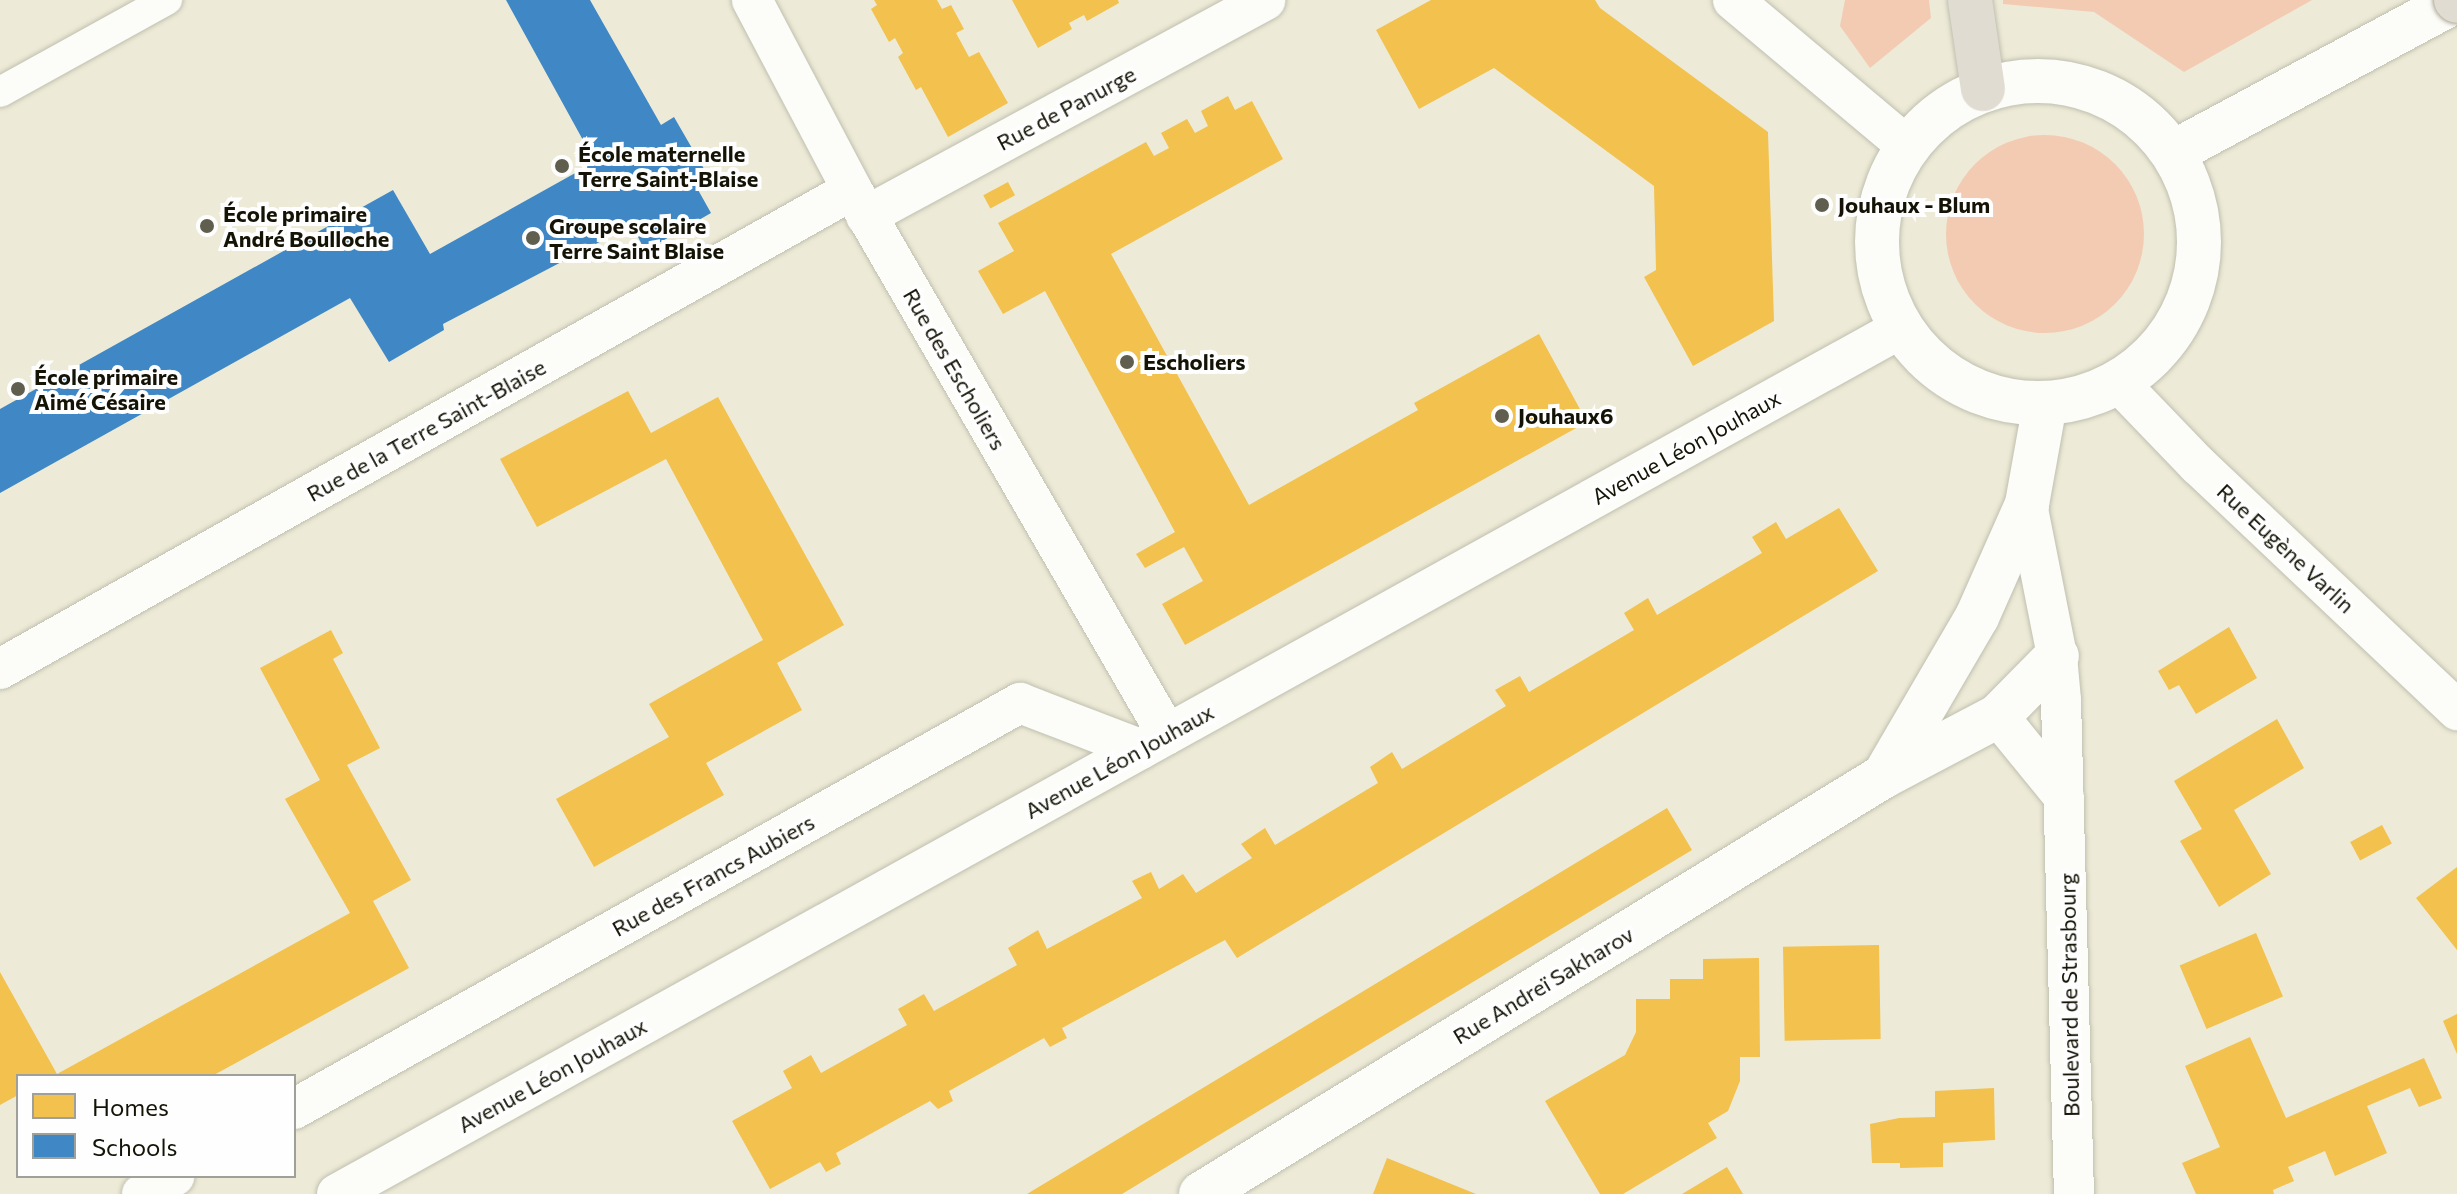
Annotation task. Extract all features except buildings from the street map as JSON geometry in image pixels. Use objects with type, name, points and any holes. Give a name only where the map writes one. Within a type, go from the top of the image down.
[{"type":"highway","points":[[1970,0],[1983,89]]},
{"type":"street","points":[[0,92],[167,0]]},
{"type":"street","name":"Rue des Escholiers","points":[[752,0],[1153,742]]},
{"type":"street","name":"Rue de Panurge","points":[[859,203],[1265,0]]},
{"type":"street","points":[[1733,0],[1907,146]]},
{"type":"street","points":[[2174,152],[2457,0]]},
{"type":"street","points":[[2036,79],[2089,87],[2138,112],[2174,152],[2196,200],[2201,253],[2188,304],[2160,349],[2119,383],[2084,398],[2045,404],[1997,399],[1954,381],[1917,350],[1901,328],[1877,269],[1876,226],[1886,184],[1907,146],[1941,112],[1983,89],[2036,79]]},
{"type":"street","name":"Rue de la Terre Saint-Blaise","points":[[0,669],[859,203]]},
{"type":"street","name":"Avenue Léon Jouhaux","points":[[337,1194],[1901,328]]},
{"type":"street","name":"Rue Eugène Varlin","points":[[2119,383],[2198,465],[2457,710]]},
{"type":"street","name":"Rue Andreï Sakharov","points":[[1884,776],[1977,617],[2027,504],[2045,404]]},
{"type":"street","name":"Boulevard de Strasbourg","points":[[2027,504],[2057,656],[2064,797],[2074,1194]]},
{"type":"street","name":"Rue Andreï Sakharov","points":[[1201,1194],[1884,776],[1998,716],[2057,656]]},
{"type":"street","name":"Rue des Francs Aubiers","points":[[296,1108],[1020,703],[1153,742]]},
{"type":"street","points":[[1998,716],[2064,797]]},
{"type":"street","points":[[142,1194],[170,1178]]},
{"type":"shaded area","points":[[1845,0],[1929,0],[1931,18],[1870,68],[1840,26]]},
{"type":"shaded area","points":[[2003,0],[2312,0],[2184,72],[2094,12],[2003,4]]},
{"type":"shaded area","points":[[2045,135],[2083,142],[2115,164],[2137,196],[2144,234],[2137,272],[2115,304],[2083,326],[2045,333],[2007,326],[1975,304],[1953,272],[1946,234],[1953,196],[1975,164],[2007,142]]},
{"type":"place","name":"École maternelle Terre Saint-Blaise","points":[[562,166]]},
{"type":"place","name":"Jouhaux - Blum","points":[[1822,205]]},
{"type":"place","name":"École primaire André Boulloche","points":[[207,226]]},
{"type":"place","name":"Groupe scolaire Terre Saint Blaise","points":[[533,238]]},
{"type":"place","name":"Escholiers","points":[[1127,362]]},
{"type":"place","name":"École primaire Aimé Césaire","points":[[18,389]]},
{"type":"place","name":"Jouhaux6","points":[[1502,416]]}]
